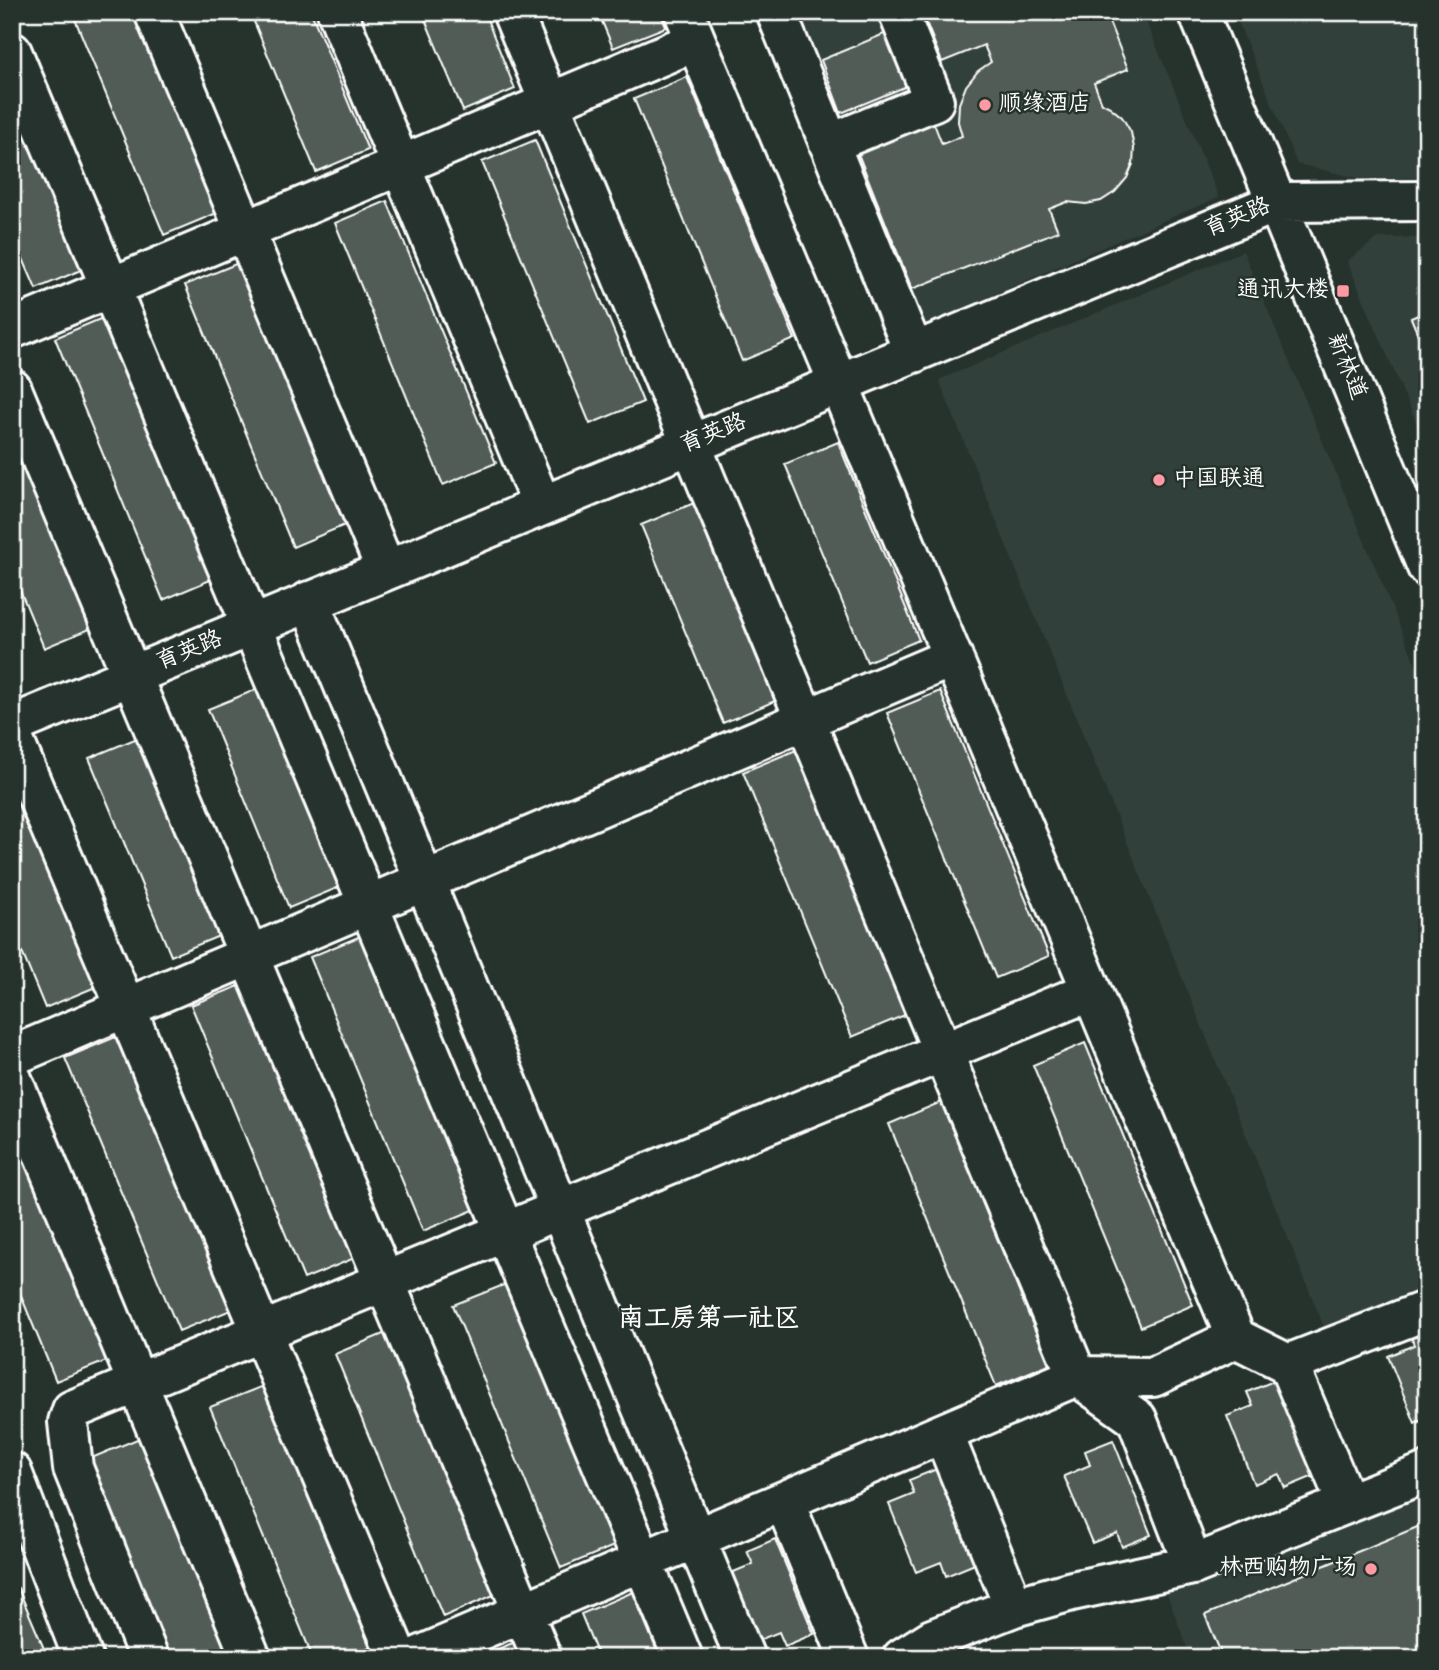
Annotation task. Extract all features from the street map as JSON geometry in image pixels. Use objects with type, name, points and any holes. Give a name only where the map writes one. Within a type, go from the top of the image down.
[{"type":"street","points":[[154,12],[386,570]]},
{"type":"street","points":[[337,12],[542,506]]},
{"type":"street","points":[[512,12],[1077,1376],[1137,1419],[1193,1565]]},
{"type":"street","points":[[775,12],[914,353]]},
{"type":"street","points":[[829,144],[934,101],[898,12]]},
{"type":"street","name":"新林道","points":[[1198,12],[1427,567]]},
{"type":"street","points":[[12,329],[549,103],[690,27],[1236,1338],[1288,1364],[1347,1504]]},
{"type":"street","points":[[12,52],[683,1658]]},
{"type":"street","name":"育英路","points":[[12,725],[1278,202],[1427,201]]},
{"type":"street","points":[[12,389],[542,1658]]},
{"type":"street","points":[[309,601],[745,1658]]},
{"type":"street","points":[[12,1056],[953,657]]},
{"type":"street","points":[[12,736],[398,1658]]},
{"type":"street","points":[[149,1658],[73,1468],[68,1422],[72,1410],[1091,991]]},
{"type":"street","points":[[12,1079],[251,1658]]},
{"type":"street","points":[[1288,1364],[1427,1310]]},
{"type":"street","points":[[415,1658],[1077,1376],[1153,1377],[1236,1338]]},
{"type":"street","points":[[943,1433],[1014,1607]]},
{"type":"street","points":[[12,1472],[26,1554],[83,1658]]},
{"type":"street","points":[[902,1658],[932,1639],[1014,1607],[1072,1591],[1193,1565],[1427,1472]]},
{"type":"street","points":[[784,1501],[849,1658]]},
{"type":"shaded area","name":"顺缘酒店","points":[[752,12],[1142,12],[1219,197],[888,340]]},
{"type":"shaded area","points":[[1234,12],[1427,12],[1427,178],[1358,178],[1297,164]]},
{"type":"shaded area","points":[[1378,238],[1427,238],[1427,448],[1347,261]]},
{"type":"shaded area","points":[[1243,251],[1427,691],[1427,1300],[1329,1339],[939,380]]},
{"type":"shaded area","name":"林西购物广场","points":[[1427,1488],[1427,1658],[1191,1658],[1164,1586]]},
{"type":"building","points":[[72,12],[134,12],[217,213],[164,235]]},
{"type":"building","points":[[250,12],[311,12],[368,150],[316,172]]},
{"type":"building","points":[[422,12],[484,12],[515,89],[463,111]]},
{"type":"building","points":[[598,12],[660,12],[666,27],[613,48]]},
{"type":"building","points":[[922,12],[1105,12],[1128,69],[1094,83],[1102,103],[1122,117],[1131,132],[1134,148],[1133,164],[1127,178],[1115,192],[1101,201],[1086,204],[1067,202],[1049,209],[1058,231],[912,289],[855,146],[931,116],[942,144],[962,136],[958,122],[959,104],[966,86],[978,71],[991,62],[984,45],[942,62]]},
{"type":"building","points":[[896,29],[917,82],[841,113],[821,60]]},
{"type":"building","points":[[687,77],[795,339],[742,361],[634,99]]},
{"type":"building","points":[[12,83],[88,267],[36,289],[12,233]]},
{"type":"building","points":[[535,140],[643,402],[590,424],[482,162]]},
{"type":"building","points":[[387,201],[496,463],[443,485],[335,223]]},
{"type":"building","points":[[238,263],[345,525],[293,547],[185,285]]},
{"type":"building","points":[[1427,311],[1427,356],[1411,318]]},
{"type":"building","points":[[107,316],[215,578],[163,600],[55,338]]},
{"type":"building","points":[[12,421],[97,626],[44,648],[12,571]]},
{"type":"building","points":[[838,442],[919,640],[867,662],[785,464]]},
{"type":"building","points":[[694,503],[775,701],[723,723],[641,525]]},
{"type":"building","points":[[260,688],[342,886],[289,908],[208,709]]},
{"type":"building","points":[[940,691],[1049,956],[996,978],[887,713]]},
{"type":"building","points":[[142,736],[224,934],[171,956],[89,758]]},
{"type":"building","points":[[796,750],[905,1015],[852,1037],[743,772]]},
{"type":"building","points":[[17,788],[98,986],[45,1008],[12,928],[12,790]]},
{"type":"building","points":[[363,935],[476,1209],[423,1231],[310,957]]},
{"type":"building","points":[[244,984],[357,1257],[304,1279],[191,1005]]},
{"type":"building","points":[[118,1036],[231,1310],[179,1331],[65,1058]]},
{"type":"building","points":[[1085,1043],[1193,1305],[1141,1327],[1033,1065]]},
{"type":"building","points":[[941,1102],[1049,1364],[996,1386],[889,1124]]},
{"type":"building","points":[[12,1124],[109,1360],[56,1381],[12,1274]]},
{"type":"building","points":[[506,1284],[614,1546],[561,1568],[453,1305]]},
{"type":"building","points":[[1427,1324],[1427,1418],[1415,1423],[1388,1356],[1414,1345],[1409,1331]]},
{"type":"building","points":[[388,1332],[496,1594],[443,1617],[335,1354]]},
{"type":"building","points":[[1276,1380],[1314,1476],[1285,1488],[1279,1474],[1254,1484],[1227,1416],[1253,1406],[1247,1392]]},
{"type":"building","points":[[263,1386],[370,1647],[346,1658],[313,1658],[210,1407]]},
{"type":"building","points":[[142,1437],[232,1658],[170,1658],[89,1459]]},
{"type":"building","points":[[1113,1440],[1151,1535],[1122,1547],[1117,1533],[1092,1543],[1064,1476],[1090,1465],[1085,1451]]},
{"type":"building","points":[[937,1469],[975,1564],[946,1576],[941,1562],[916,1572],[889,1504],[914,1494],[909,1480]]},
{"type":"building","name":"林西购物广场","points":[[1427,1523],[1427,1658],[1223,1658],[1205,1615]]},
{"type":"building","points":[[775,1539],[814,1634],[785,1646],[779,1632],[754,1642],[726,1575],[753,1564],[747,1551]]},
{"type":"building","points":[[18,1588],[48,1658],[12,1658],[12,1591]]},
{"type":"building","points":[[633,1592],[660,1658],[599,1658],[581,1614]]},
{"type":"building","points":[[515,1642],[521,1658],[476,1658]]},
{"type":"building","points":[[1071,1650],[1074,1658],[1051,1658]]},
{"type":"place","name":"顺缘酒店","points":[[985,105]]},
{"type":"place","name":"通讯大楼","points":[[1343,291]]},
{"type":"place","name":"中国联通","points":[[1159,480]]},
{"type":"place","name":"林西购物广场","points":[[1371,1569]]},
{"type":"district","name":"南工房第一社区","points":[[709,1320]]}]
